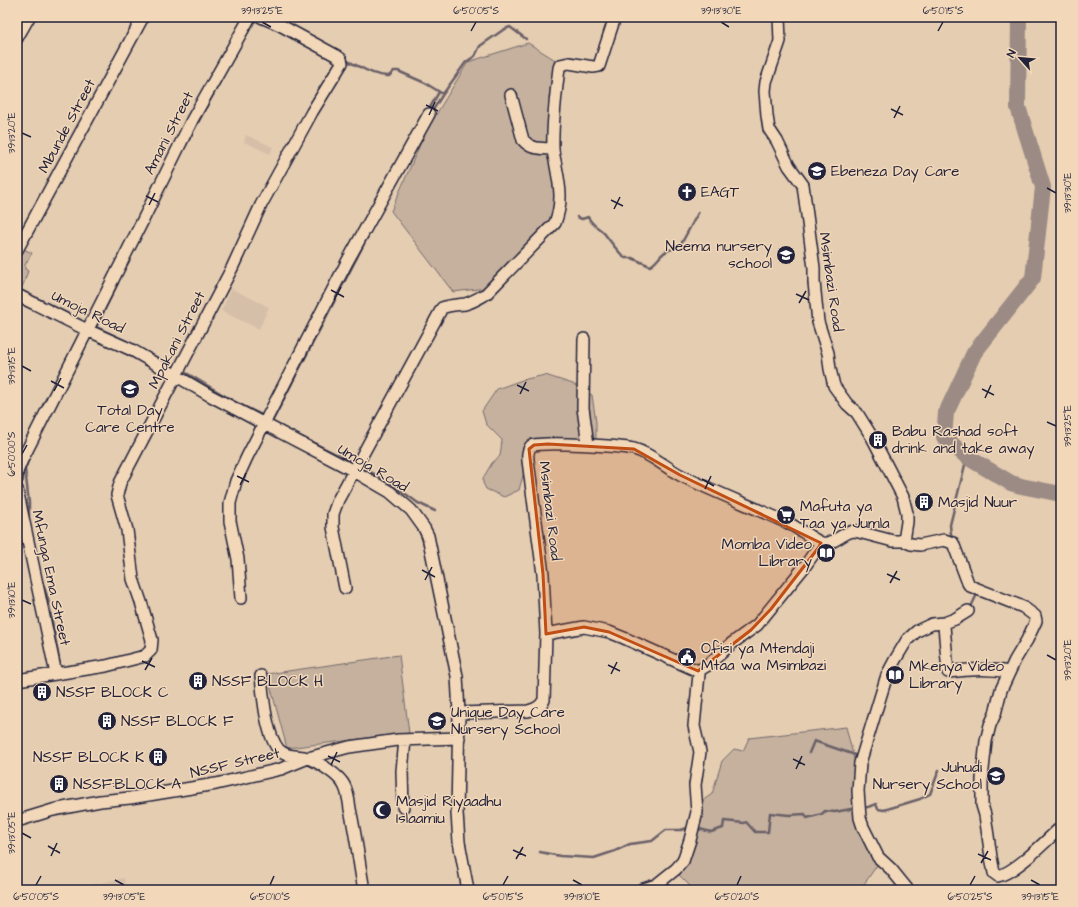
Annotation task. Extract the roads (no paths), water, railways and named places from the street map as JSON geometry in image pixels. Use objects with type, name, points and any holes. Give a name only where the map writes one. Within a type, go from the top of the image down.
[{"type":"street","points":[[17,38],[29,17]]},
{"type":"street","name":"Mbunde Street","points":[[17,250],[143,17]]},
{"type":"street","name":"Amani Street","points":[[86,330],[143,220],[192,120],[250,17]]},
{"type":"street","name":"Mpakani Street","points":[[56,674],[106,666],[145,656],[151,650],[152,640],[133,579],[127,530],[118,499],[118,491],[126,470],[232,268],[261,205],[312,112],[342,63],[341,59],[315,44],[261,17]]},
{"type":"street","points":[[345,588],[333,527],[333,514],[338,500],[442,308],[445,306],[477,300],[486,294],[555,223],[561,201],[553,149],[555,97],[560,65],[569,63],[593,67],[599,66],[615,17]]},
{"type":"street","name":"Msimbazi Road","points":[[779,17],[780,41],[766,82],[765,91],[769,129],[777,140],[789,166],[803,185],[814,268],[818,322],[828,353],[834,386],[847,404],[857,413],[872,437],[903,498],[908,522],[904,541]]},
{"type":"street","points":[[511,95],[523,140],[534,148],[553,149]]},
{"type":"street","points":[[241,598],[238,559],[230,521],[230,503],[236,481],[347,262],[429,114]]},
{"type":"street","name":"Umoja Road","points":[[17,295],[86,330],[132,350],[264,425],[354,471],[390,492],[411,510],[428,536],[457,676],[459,713],[457,776],[459,842],[468,890]]},
{"type":"street","points":[[17,479],[17,472],[22,460],[86,330]]},
{"type":"street","points":[[584,339],[583,408],[588,445]]},
{"type":"street","name":"Msimbazi Road","points":[[459,713],[528,711],[541,706],[544,700],[546,634],[543,574],[530,475],[529,449],[534,445],[588,445],[634,449],[647,454],[680,475],[728,498],[758,509],[791,524],[821,543]]},
{"type":"street","name":"Mfunga Ema Street","points":[[17,488],[56,674]]},
{"type":"street","points":[[698,671],[708,665],[730,644],[757,625],[805,566],[821,543],[830,542],[849,531],[904,541],[911,544],[920,545],[944,540],[953,543],[970,586],[1023,607],[1035,616],[1036,621],[1033,629],[1014,660],[1001,690],[988,730],[982,780],[982,806],[985,815],[990,857],[994,873],[996,875],[1002,875],[1027,858],[1061,827]]},
{"type":"street","points":[[908,890],[891,869],[878,857],[860,818],[858,791],[860,763],[887,675],[902,648],[917,631],[932,624],[944,623],[955,619],[968,611]]},
{"type":"street","points":[[944,626],[948,672],[993,670],[1009,672]]},
{"type":"street","points":[[546,634],[584,627],[609,632],[698,671]]},
{"type":"street","points":[[641,890],[656,885],[676,869],[683,861],[690,840],[696,812],[695,785],[700,752],[694,726],[697,704],[698,671]]},
{"type":"street","points":[[17,680],[56,674]]},
{"type":"street","points":[[261,676],[267,719],[274,743],[282,753],[289,756],[308,758],[325,768],[340,779],[345,786],[353,823],[364,890]]},
{"type":"street","name":"NSSF Street","points":[[17,821],[53,810],[100,801],[130,798],[216,784],[281,769],[308,758],[349,747],[405,740],[459,738]]},
{"type":"street","points":[[403,807],[402,771],[405,740]]},
{"type":"waterway","points":[[17,27],[22,17]]},
{"type":"waterway","points":[[1019,17],[1018,107],[1043,187],[1033,278],[974,353],[946,413],[944,437],[967,457],[1011,483],[1061,494]]},
{"type":"waterway","points":[[431,113],[466,62],[475,56],[480,46],[503,30],[510,27],[526,39]]},
{"type":"waterway","points":[[17,50],[23,39]]},
{"type":"waterway","points":[[345,60],[378,75],[389,76],[394,71],[398,71],[425,83],[443,94]]},
{"type":"waterway","points":[[185,147],[221,80]]},
{"type":"waterway","points":[[428,111],[439,92]]},
{"type":"waterway","points":[[388,178],[395,165]]},
{"type":"waterway","points":[[577,217],[582,219],[588,217],[625,258],[632,258],[650,266],[655,263],[665,252],[680,246],[698,213]]},
{"type":"waterway","points":[[350,461],[272,422],[368,236]]},
{"type":"waterway","points":[[118,283],[96,327],[126,341]]},
{"type":"waterway","points":[[17,288],[81,320]]},
{"type":"waterway","points":[[17,302],[32,309]]},
{"type":"waterway","points":[[143,350],[175,367]]},
{"type":"waterway","points":[[121,351],[150,367]]},
{"type":"waterway","points":[[183,371],[237,403],[264,416]]},
{"type":"waterway","points":[[162,374],[169,379]]},
{"type":"waterway","points":[[177,385],[178,383],[255,426]]},
{"type":"waterway","points":[[955,540],[951,534],[950,525],[967,457]]},
{"type":"waterway","points":[[29,458],[25,469],[29,503],[29,522]]},
{"type":"waterway","points":[[363,468],[388,481],[418,503],[435,511]]},
{"type":"waterway","points":[[420,532],[424,544]]},
{"type":"waterway","points":[[42,581],[48,599],[61,670]]},
{"type":"waterway","points":[[970,609],[978,592]]},
{"type":"waterway","points":[[1061,628],[1059,631],[1061,632]]},
{"type":"waterway","points":[[809,753],[814,741],[858,756]]},
{"type":"waterway","points":[[861,808],[876,804],[878,809],[884,810],[920,799],[930,794],[939,770]]},
{"type":"waterway","points":[[696,828],[711,832],[723,828],[724,821],[746,822],[755,832],[768,832],[770,813],[789,815],[805,814],[807,818],[822,814],[825,811],[835,812],[856,808]]},
{"type":"waterway","points":[[540,852],[560,856],[594,858],[630,844],[652,841],[666,830],[681,830],[690,827]]},
{"type":"place","name":"Ebeneza Day Care","points":[[817,171]]},
{"type":"place","name":"EAGT","points":[[687,192]]},
{"type":"place","name":"Neema nursery school","points":[[786,255]]},
{"type":"place","name":"Total Day Care Centre","points":[[130,389]]},
{"type":"place","name":"Babu Rashad soft drink and take away","points":[[878,440]]},
{"type":"place","name":"Masjid Nuur","points":[[924,502]]},
{"type":"place","name":"Mafuta ya Taa ya Jumla","points":[[786,515]]},
{"type":"place","name":"Momba Video Library","points":[[826,553]]},
{"type":"place","name":"Ofisi ya Mtendaji Mtaa wa Msimbazi","points":[[687,657]]},
{"type":"place","name":"Mkenya Video Library","points":[[895,675]]},
{"type":"place","name":"NSSF BLOCK H","points":[[198,681]]},
{"type":"place","name":"NSSF BLOCK C","points":[[42,692]]},
{"type":"place","name":"NSSF BLOCK F","points":[[107,721]]},
{"type":"place","name":"Unique Day Care Nursery School","points":[[437,721]]},
{"type":"place","name":"NSSF BLOCK K","points":[[158,757]]},
{"type":"place","name":"Juhudi Nursery School","points":[[996,776]]},
{"type":"place","name":"NSSF:BLOCK A","points":[[59,784]]},
{"type":"place","name":"Masjid Riyaadhu Islaamiu","points":[[382,810]]}]
